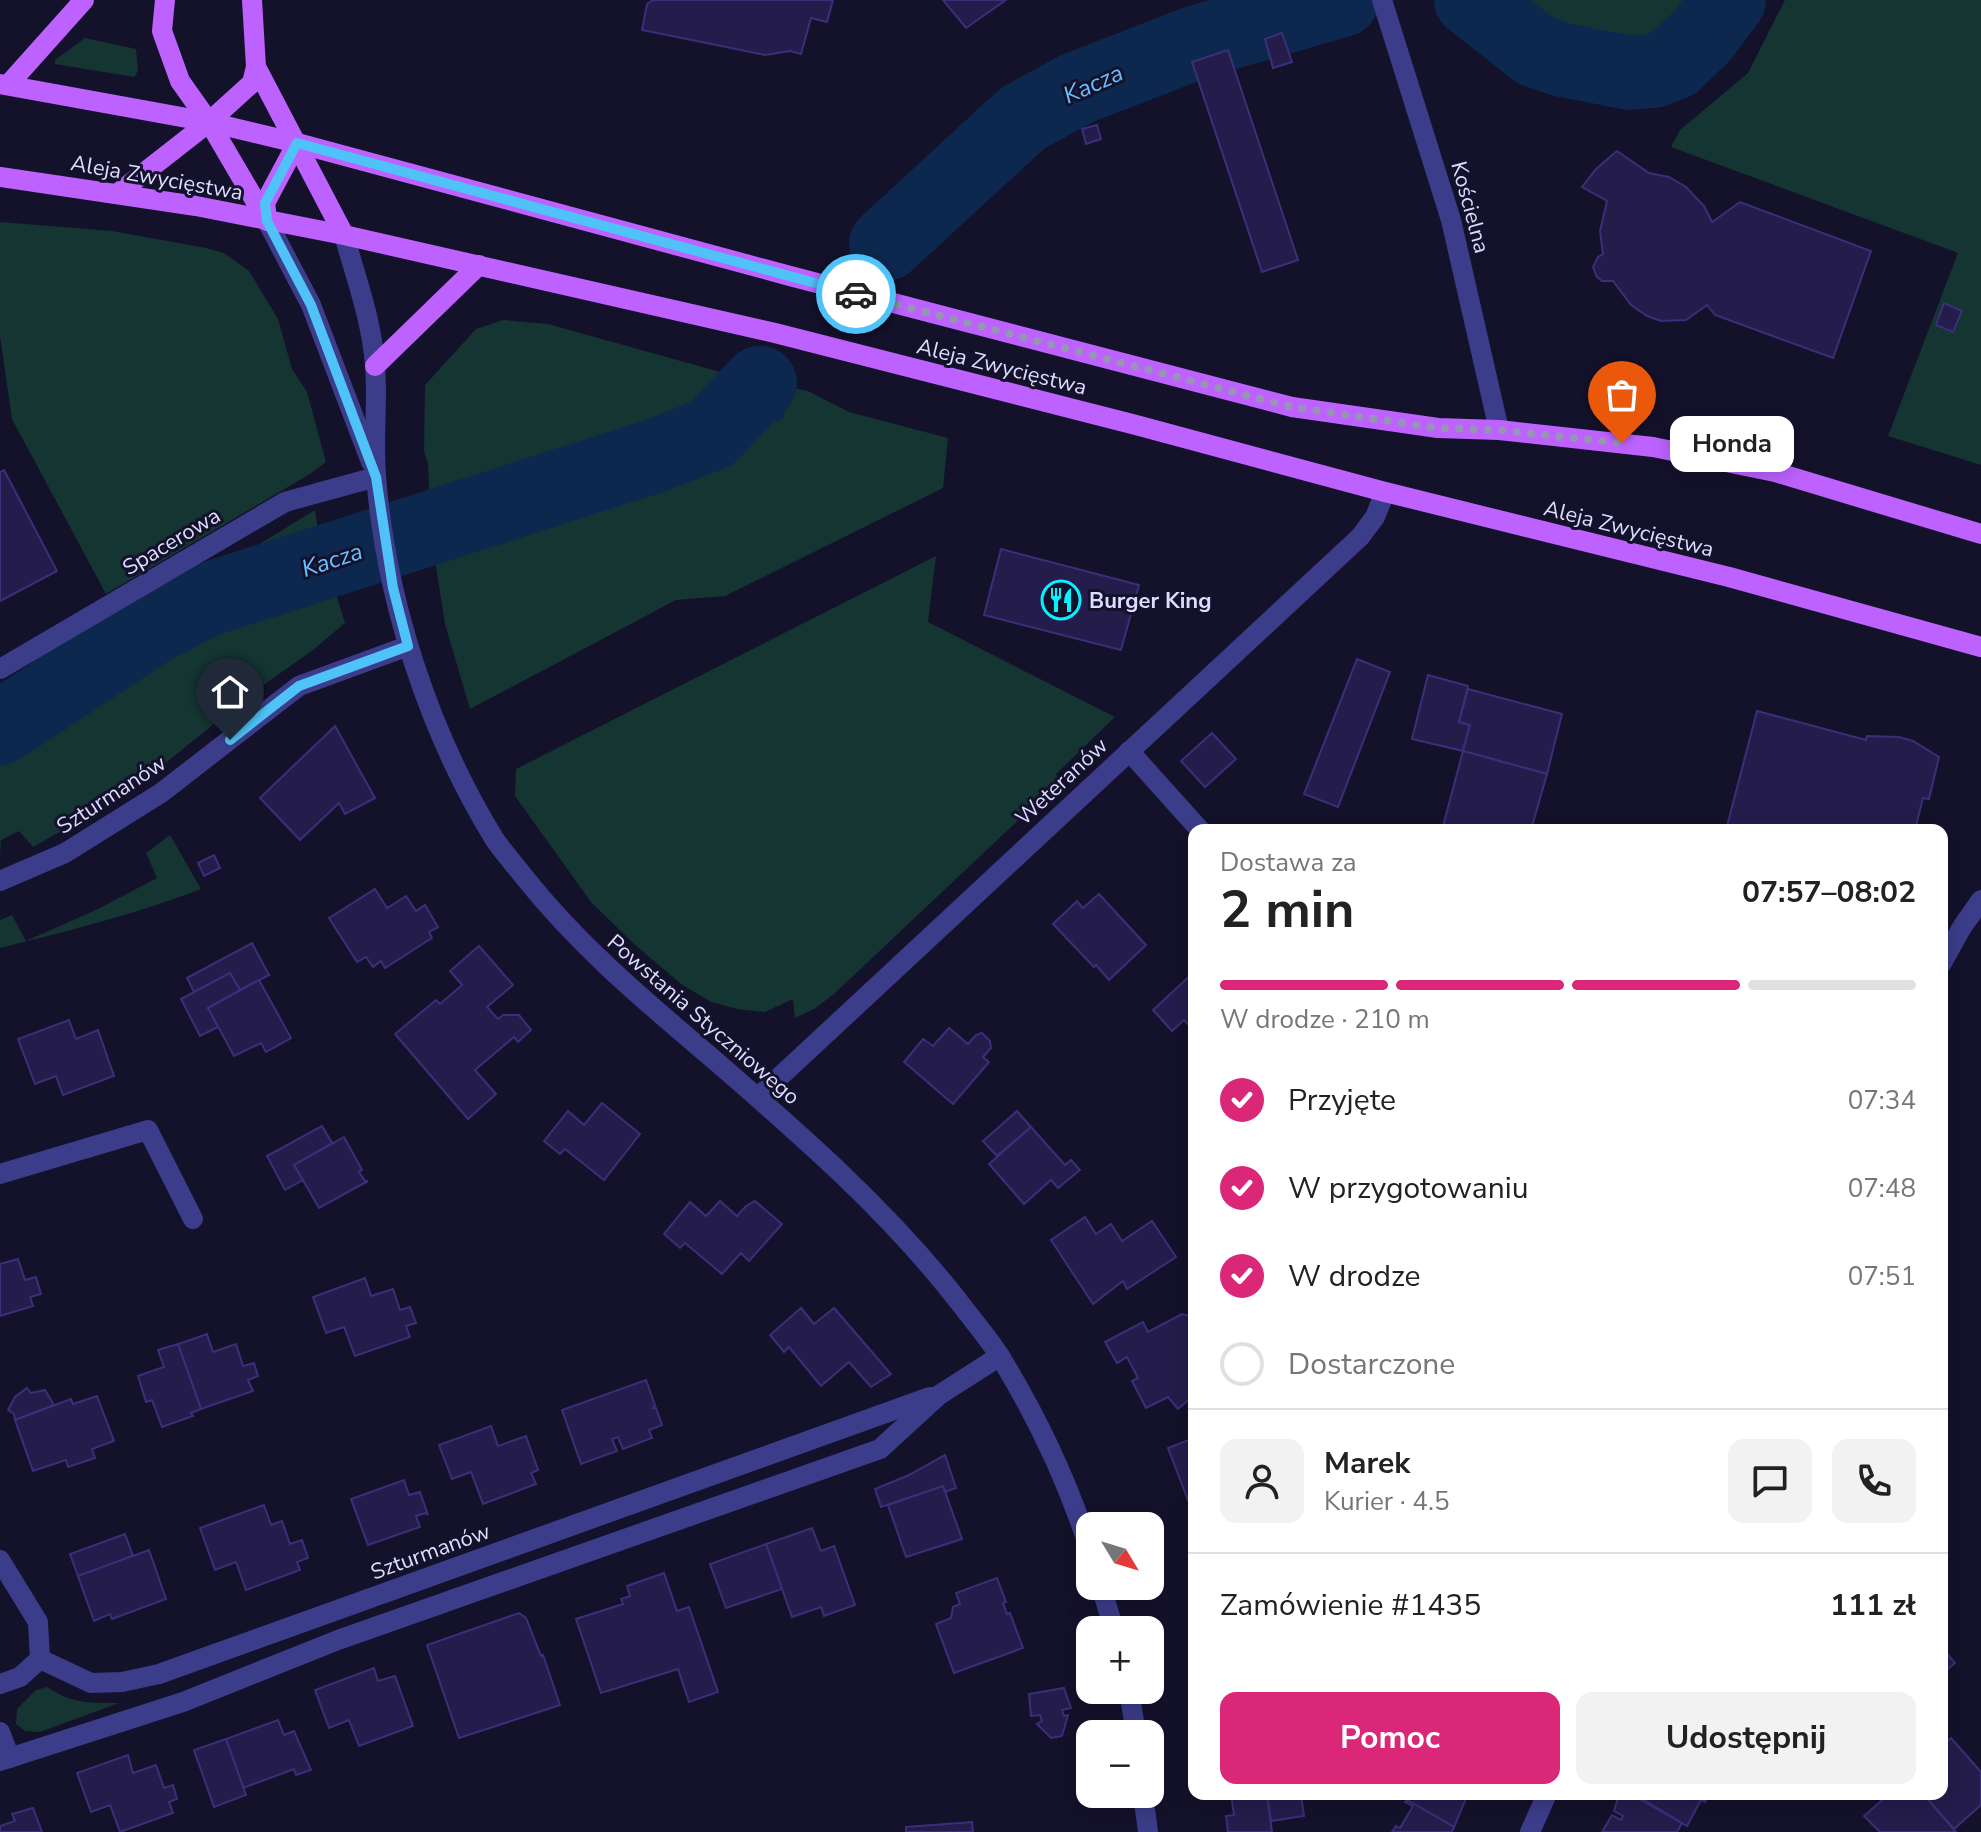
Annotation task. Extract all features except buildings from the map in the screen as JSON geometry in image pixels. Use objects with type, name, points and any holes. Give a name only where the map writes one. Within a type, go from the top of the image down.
[{"type":"main road","points":[[4,85],[84,0]]},
{"type":"main road","name":"Powstania Styczniowego","points":[[165,0],[162,31],[180,81],[209,122],[267,221]]},
{"type":"main road","points":[[117,194],[209,122],[252,83],[256,67],[252,0]]},
{"type":"main road","name":"Powstania Styczniowego","points":[[256,67],[344,235]]},
{"type":"main road","name":"Aleja Zwycięstwa","points":[[4,85],[209,122],[297,143],[1292,407],[1438,428],[1499,430],[1653,447],[1775,472],[1981,534]]},
{"type":"main road","points":[[267,221],[265,203],[297,143]]},
{"type":"main road","name":"Aleja Zwycięstwa","points":[[0,177],[117,194],[344,235],[775,333],[1385,492],[1729,577],[1981,647]]},
{"type":"main road","points":[[375,366],[479,265]]},
{"type":"street","name":"Kościelna","points":[[1384,6],[1451,220],[1499,430]]},
{"type":"street","name":"Powstania Styczniowego","points":[[267,221],[311,305],[377,484]]},
{"type":"street","name":"Powstania Styczniowego","points":[[344,235],[365,308],[375,366],[377,484],[393,588],[408,646],[437,725],[496,842],[553,913],[603,965],[758,1097],[887,1217],[941,1278],[1000,1356],[1041,1431],[1076,1512]]},
{"type":"street","name":"Spacerowa","points":[[0,669],[285,502],[377,484]]},
{"type":"street","name":"Weteranów","points":[[758,1097],[1360,537],[1375,517],[1385,492]]},
{"type":"street","name":"Szturmanów","points":[[0,881],[65,853],[161,793],[299,686],[408,646]]},
{"type":"street","points":[[1129,751],[1195,824]]},
{"type":"street","points":[[1948,952],[1981,900]]},
{"type":"street","points":[[0,1174],[148,1130],[193,1219]]},
{"type":"street","name":"Szturmanów","points":[[5,1760],[183,1702],[338,1640],[880,1449],[939,1395],[1000,1356]]},
{"type":"street","name":"Szturmanów","points":[[40,1659],[91,1683],[122,1682],[159,1674],[939,1395]]},
{"type":"street","points":[[0,1560],[38,1622],[40,1659],[20,1677],[0,1684]]},
{"type":"street","points":[[0,1732],[5,1760]]},
{"type":"street","points":[[1530,1832],[1544,1800]]},
{"type":"street","points":[[1145,1808],[1148,1832]]},
{"type":"green space","points":[[1485,0],[1707,0],[1681,34],[1672,53],[1652,60],[1607,62],[1538,44]]},
{"type":"green space","points":[[1785,0],[1981,0],[1981,465],[1888,436],[1958,253],[1671,147],[1680,130],[1748,73]]},
{"type":"green space","points":[[85,38],[136,49],[138,71],[134,77],[55,64],[55,60]]},
{"type":"green space","points":[[0,222],[112,231],[206,248],[224,253],[249,271],[278,319],[292,369],[307,392],[326,462],[106,594],[12,419],[0,336]]},
{"type":"green space","points":[[503,320],[548,324],[731,375],[808,391],[849,412],[948,438],[943,488],[725,596],[676,600],[470,709],[445,624],[431,535],[428,464],[424,451],[425,385],[476,329]]},
{"type":"green space","points":[[315,510],[319,538],[345,623],[127,794],[33,847],[19,831],[1,840],[0,857],[0,714],[142,616]]},
{"type":"green space","points":[[936,556],[928,622],[1115,717],[1056,774],[1061,780],[834,994],[814,1009],[795,1018],[793,999],[765,1012],[711,1002],[681,984],[591,902],[515,796],[516,769]]},
{"type":"green space","points":[[170,835],[201,889],[127,914],[0,948],[0,920],[12,915],[26,941],[157,878],[146,853]]},
{"type":"green space","points":[[47,1687],[73,1700],[119,1703],[40,1732],[25,1731],[16,1724],[17,1709],[36,1690]]},
{"type":"waterway","name":"Kacza","points":[[886,244],[1023,118],[1076,89],[1197,42],[1342,0]]},
{"type":"waterway","name":"Kacza","points":[[1471,0],[1536,51],[1563,60],[1630,73],[1653,71],[1674,63],[1702,36],[1729,0]]},
{"type":"waterway","name":"Kacza","points":[[0,728],[147,631],[203,601],[654,456],[711,434],[760,383]]},
{"type":"waterway","points":[[725,418],[778,415]]},
{"type":"way so far","points":[[856,294],[1292,407],[1438,428],[1499,430],[1622,443]]},
{"type":"place","name":"Honda","points":[[1622,443]]},
{"type":"place","name":"Burger King","points":[[1061,600]]},
{"type":"route","points":[[230,740],[299,686],[408,646],[393,588],[376,477],[311,305],[267,221],[265,203],[297,143],[856,294]]}]
